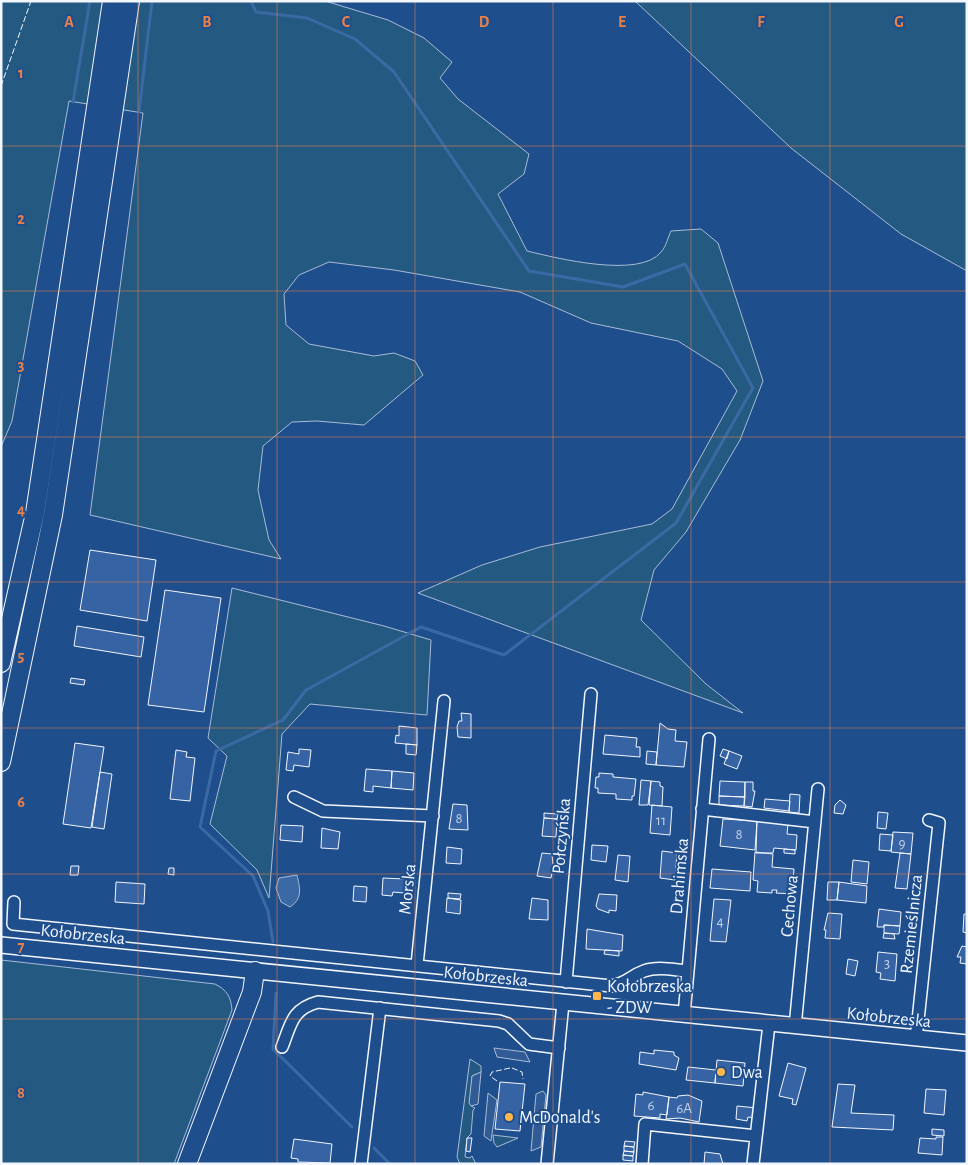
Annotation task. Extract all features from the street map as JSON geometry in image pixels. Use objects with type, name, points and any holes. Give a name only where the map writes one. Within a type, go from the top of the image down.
[{"type":"highway","points":[[1,663],[35,513],[112,1]]},
{"type":"highway","points":[[1,762],[52,515],[130,1]]},
{"type":"highway","points":[[187,1164],[252,992],[255,971]]},
{"type":"main road","name":"Kołobrzeska","points":[[1,945],[967,1043]]},
{"type":"street","name":"Połczyńska","points":[[566,982],[591,694]]},
{"type":"street","name":"Morska","points":[[417,965],[444,701]]},
{"type":"street","name":"Drahimska","points":[[684,1015],[708,739]]},
{"type":"street","name":"Cechowa","points":[[796,1027],[818,789]]},
{"type":"street","points":[[294,797],[323,811],[432,816]]},
{"type":"street","points":[[702,809],[815,822]]},
{"type":"street","name":"Rzemieślnicza","points":[[916,1039],[939,823],[929,820]]},
{"type":"street","points":[[14,902],[12,924],[157,941],[417,965],[611,986],[624,984],[643,971],[659,968],[688,971]]},
{"type":"street","points":[[282,1047],[295,1015],[304,1006],[318,1002],[499,1021],[508,1024],[530,1044],[559,1048]]},
{"type":"street","points":[[547,1164],[563,1003]]},
{"type":"street","points":[[361,1164],[380,1008]]},
{"type":"street","points":[[753,1164],[769,1024]]},
{"type":"street","points":[[642,1164],[645,1124],[756,1136]]},
{"type":"shaded area","points":[[1,1],[325,1],[388,20],[424,38],[452,62],[440,78],[458,99],[529,154],[524,174],[498,194],[527,251],[577,262],[617,265],[635,264],[650,260],[663,250],[671,231],[701,229],[718,243],[763,381],[740,440],[686,532],[654,570],[641,620],[706,684],[743,713],[418,593],[482,565],[540,547],[652,524],[672,509],[737,391],[722,369],[678,341],[591,323],[520,292],[394,270],[329,262],[299,275],[284,294],[286,325],[309,344],[374,356],[394,353],[415,361],[423,375],[364,425],[317,421],[292,422],[263,446],[258,490],[269,540],[281,559],[90,515],[143,113],[69,101],[12,421],[1,447]]},
{"type":"shaded area","points":[[635,1],[967,1],[967,271],[901,234],[791,148]]},
{"type":"shaded area","points":[[232,588],[384,626],[431,640],[427,715],[310,704],[282,734],[269,898],[257,870],[210,824],[227,756],[208,738]]},
{"type":"shaded area","points":[[297,875],[300,893],[297,900],[290,907],[281,902],[276,888],[279,878]]},
{"type":"shaded area","points":[[1,960],[215,984],[225,991],[231,1001],[232,1010],[174,1164],[1,1164]]},
{"type":"shaded area","points":[[494,1048],[525,1052],[530,1062],[497,1057]]},
{"type":"shaded area","points":[[470,1059],[481,1066],[481,1072],[472,1076],[471,1106],[475,1108],[473,1110],[471,1134],[467,1138],[465,1157],[470,1158],[472,1156],[476,1164],[460,1164],[457,1157]]},
{"type":"shaded area","points":[[481,1072],[478,1104],[471,1106],[469,1103],[472,1076]]},
{"type":"shaded area","points":[[543,1091],[546,1095],[541,1147],[531,1151],[536,1094]]},
{"type":"shaded area","points":[[488,1093],[497,1100],[491,1141],[484,1136]]},
{"type":"shaded area","points":[[493,1135],[518,1138],[497,1147],[494,1143]]},
{"type":"building","points":[[90,550],[156,560],[147,621],[80,610]]},
{"type":"building","points":[[165,590],[221,598],[204,712],[148,705]]},
{"type":"building","points":[[77,626],[144,637],[141,657],[74,646]]},
{"type":"building","points":[[71,678],[85,680],[84,685],[70,683]]},
{"type":"building","points":[[461,713],[471,714],[471,738],[458,737],[457,727],[459,721],[462,721]]},
{"type":"building","points":[[660,723],[668,729],[676,730],[675,741],[687,742],[684,767],[656,765]]},
{"type":"building","points":[[399,726],[417,728],[417,745],[395,743],[396,735],[399,736]]},
{"type":"building","points":[[605,735],[637,738],[636,747],[640,747],[640,757],[603,754]]},
{"type":"building","points":[[75,743],[104,747],[91,828],[63,824]]},
{"type":"building","points":[[406,744],[417,745],[416,755],[406,754]]},
{"type":"building","points":[[299,749],[311,750],[309,767],[294,765],[293,771],[286,770],[288,752],[299,754]]},
{"type":"building","points":[[723,749],[729,751],[727,759],[720,756]]},
{"type":"building","points":[[176,750],[187,752],[186,757],[195,758],[190,801],[170,799]]},
{"type":"building","points":[[647,751],[657,752],[656,765],[646,764]]},
{"type":"building","points":[[729,751],[742,756],[737,769],[724,764]]},
{"type":"building","points":[[366,769],[392,771],[391,788],[373,786],[373,792],[364,791]]},
{"type":"building","points":[[392,771],[414,773],[413,790],[391,788]]},
{"type":"building","points":[[100,772],[112,774],[104,829],[92,827]]},
{"type":"building","points":[[599,773],[613,774],[613,777],[636,779],[632,800],[616,799],[616,794],[598,793],[598,788],[595,788],[596,777],[599,777]]},
{"type":"building","points":[[641,780],[651,781],[648,805],[639,805]]},
{"type":"building","points":[[651,781],[660,782],[660,786],[663,787],[662,806],[649,805]]},
{"type":"building","points":[[720,781],[745,782],[745,797],[719,796]]},
{"type":"building","points":[[745,782],[753,782],[753,791],[755,791],[752,807],[744,806]]},
{"type":"building","points":[[790,794],[800,795],[799,813],[789,812]]},
{"type":"building","points":[[719,796],[745,797],[744,806],[719,805]]},
{"type":"building","points":[[765,799],[790,801],[789,811],[764,808]]},
{"type":"building","points":[[840,800],[846,805],[843,814],[834,813],[835,805]]},
{"type":"building","points":[[453,804],[467,805],[468,830],[449,829]]},
{"type":"building","points":[[652,805],[672,807],[670,835],[650,833]]},
{"type":"building","points":[[878,812],[888,813],[886,829],[877,828]]},
{"type":"building","points":[[544,813],[558,814],[557,819],[544,818]]},
{"type":"building","points":[[544,818],[557,819],[556,837],[542,836]]},
{"type":"building","points":[[723,819],[757,821],[755,850],[720,846]]},
{"type":"building","points":[[757,821],[788,824],[787,834],[797,835],[796,850],[774,848],[773,853],[756,853]]},
{"type":"building","points":[[281,825],[303,826],[302,842],[280,840]]},
{"type":"building","points":[[322,828],[340,832],[338,849],[321,848]]},
{"type":"building","points":[[893,832],[913,833],[911,854],[891,852]]},
{"type":"building","points":[[880,834],[893,835],[891,851],[879,850]]},
{"type":"building","points":[[592,845],[608,846],[606,862],[591,860]]},
{"type":"building","points":[[447,847],[462,849],[461,864],[446,863]]},
{"type":"building","points":[[784,849],[795,850],[795,854],[784,853]]},
{"type":"building","points":[[662,851],[677,853],[675,880],[660,878]]},
{"type":"building","points":[[755,852],[773,854],[772,867],[794,869],[792,894],[776,893],[777,890],[772,890],[772,893],[757,892],[758,881],[753,880]]},
{"type":"building","points":[[542,853],[552,854],[553,865],[556,865],[555,873],[552,873],[551,878],[537,876]]},
{"type":"building","points":[[900,853],[911,854],[907,889],[895,888]]},
{"type":"building","points":[[618,855],[630,856],[628,882],[615,880]]},
{"type":"building","points":[[853,860],[869,862],[867,884],[851,882]]},
{"type":"building","points":[[71,866],[79,866],[78,875],[70,875]]},
{"type":"building","points":[[169,868],[174,868],[174,875],[168,874]]},
{"type":"building","points":[[712,869],[751,872],[750,891],[710,888]]},
{"type":"building","points":[[383,878],[405,879],[404,893],[393,892],[392,896],[382,895]]},
{"type":"building","points":[[116,882],[145,884],[144,904],[115,902]]},
{"type":"building","points":[[828,882],[839,882],[837,900],[827,900]]},
{"type":"building","points":[[839,882],[867,886],[866,903],[837,900]]},
{"type":"building","points":[[354,886],[367,887],[366,902],[353,901]]},
{"type":"building","points":[[448,893],[461,894],[460,899],[448,898]]},
{"type":"building","points":[[599,894],[617,895],[616,911],[609,910],[609,913],[598,909],[596,906]]},
{"type":"building","points":[[447,898],[461,900],[460,914],[446,912]]},
{"type":"building","points":[[532,898],[548,900],[548,920],[529,919]]},
{"type":"building","points":[[714,899],[731,900],[726,942],[710,941]]},
{"type":"building","points":[[879,909],[901,912],[900,926],[884,925],[884,927],[877,927]]},
{"type":"building","points":[[828,913],[842,914],[840,939],[825,938],[826,930],[824,930]]},
{"type":"building","points":[[964,914],[967,914],[967,933],[963,932]]},
{"type":"building","points":[[884,925],[900,926],[899,934],[884,933]]},
{"type":"building","points":[[587,929],[623,935],[622,951],[586,949]]},
{"type":"building","points":[[884,933],[894,934],[895,939],[883,938]]},
{"type":"building","points":[[962,946],[967,947],[967,964],[960,963],[961,957],[957,957]]},
{"type":"building","points":[[605,950],[619,951],[619,956],[604,954]]},
{"type":"building","points":[[878,952],[897,954],[895,981],[880,979],[881,973],[876,972]]},
{"type":"building","points":[[848,959],[858,961],[855,976],[846,974]]},
{"type":"building","points":[[654,1050],[674,1052],[674,1055],[679,1058],[676,1070],[639,1064],[640,1052],[654,1054]]},
{"type":"building","points":[[717,1060],[745,1063],[743,1086],[715,1083]]},
{"type":"building","points":[[788,1063],[806,1068],[796,1105],[792,1104],[793,1099],[779,1096]]},
{"type":"building","points":[[688,1067],[716,1070],[715,1083],[686,1080]]},
{"type":"building","name":"McDonald's","points":[[500,1082],[525,1084],[520,1131],[495,1129]]},
{"type":"building","points":[[838,1084],[855,1085],[851,1113],[894,1115],[893,1130],[832,1127]]},
{"type":"building","points":[[926,1089],[946,1090],[944,1115],[924,1113]]},
{"type":"building","points":[[643,1092],[669,1097],[667,1115],[660,1114],[660,1118],[634,1116],[636,1094],[643,1095]]},
{"type":"building","points":[[688,1095],[702,1101],[699,1122],[680,1118],[666,1119],[669,1097],[677,1098],[678,1096]]},
{"type":"building","points":[[737,1106],[757,1108],[756,1118],[748,1117],[747,1121],[736,1119]]},
{"type":"building","points":[[932,1129],[944,1130],[944,1136],[932,1135]]},
{"type":"building","points":[[936,1137],[943,1137],[942,1155],[918,1153],[920,1138],[936,1139]]},
{"type":"building","points":[[467,1138],[472,1138],[470,1152],[466,1151]]},
{"type":"building","points":[[294,1139],[332,1144],[330,1163],[298,1162],[298,1159],[291,1158]]},
{"type":"building","points":[[625,1141],[635,1142],[634,1147],[624,1146]]},
{"type":"building","points":[[624,1146],[634,1147],[634,1152],[624,1151]]},
{"type":"building","points":[[624,1151],[634,1152],[633,1156],[623,1155]]},
{"type":"building","points":[[705,1152],[720,1154],[723,1164],[704,1164]]},
{"type":"building","points":[[623,1155],[633,1156],[633,1161],[623,1160]]},
{"type":"waterway","points":[[73,102],[90,1]]},
{"type":"waterway","points":[[139,112],[152,1]]},
{"type":"waterway","points":[[251,1],[256,12],[307,18],[355,39],[394,72],[529,271],[623,287],[685,264],[753,388],[676,523],[504,655],[421,627],[306,690],[283,720],[216,751],[200,827],[253,876],[268,911],[273,942]]},
{"type":"waterway","points":[[276,993],[273,1049],[352,1127]]},
{"type":"waterway","points":[[374,1148],[390,1164]]},
{"type":"fence","points":[[1,86],[31,1]]},
{"type":"fence","points":[[497,1081],[490,1076],[492,1072],[510,1068]]},
{"type":"fence","points":[[512,1068],[522,1072],[523,1079]]},
{"type":"place","name":"Kołobrzeska - ZDW","points":[[597,996]]},
{"type":"place","name":"Dwa","points":[[721,1072]]},
{"type":"place","name":"McDonald's","points":[[509,1117]]}]
